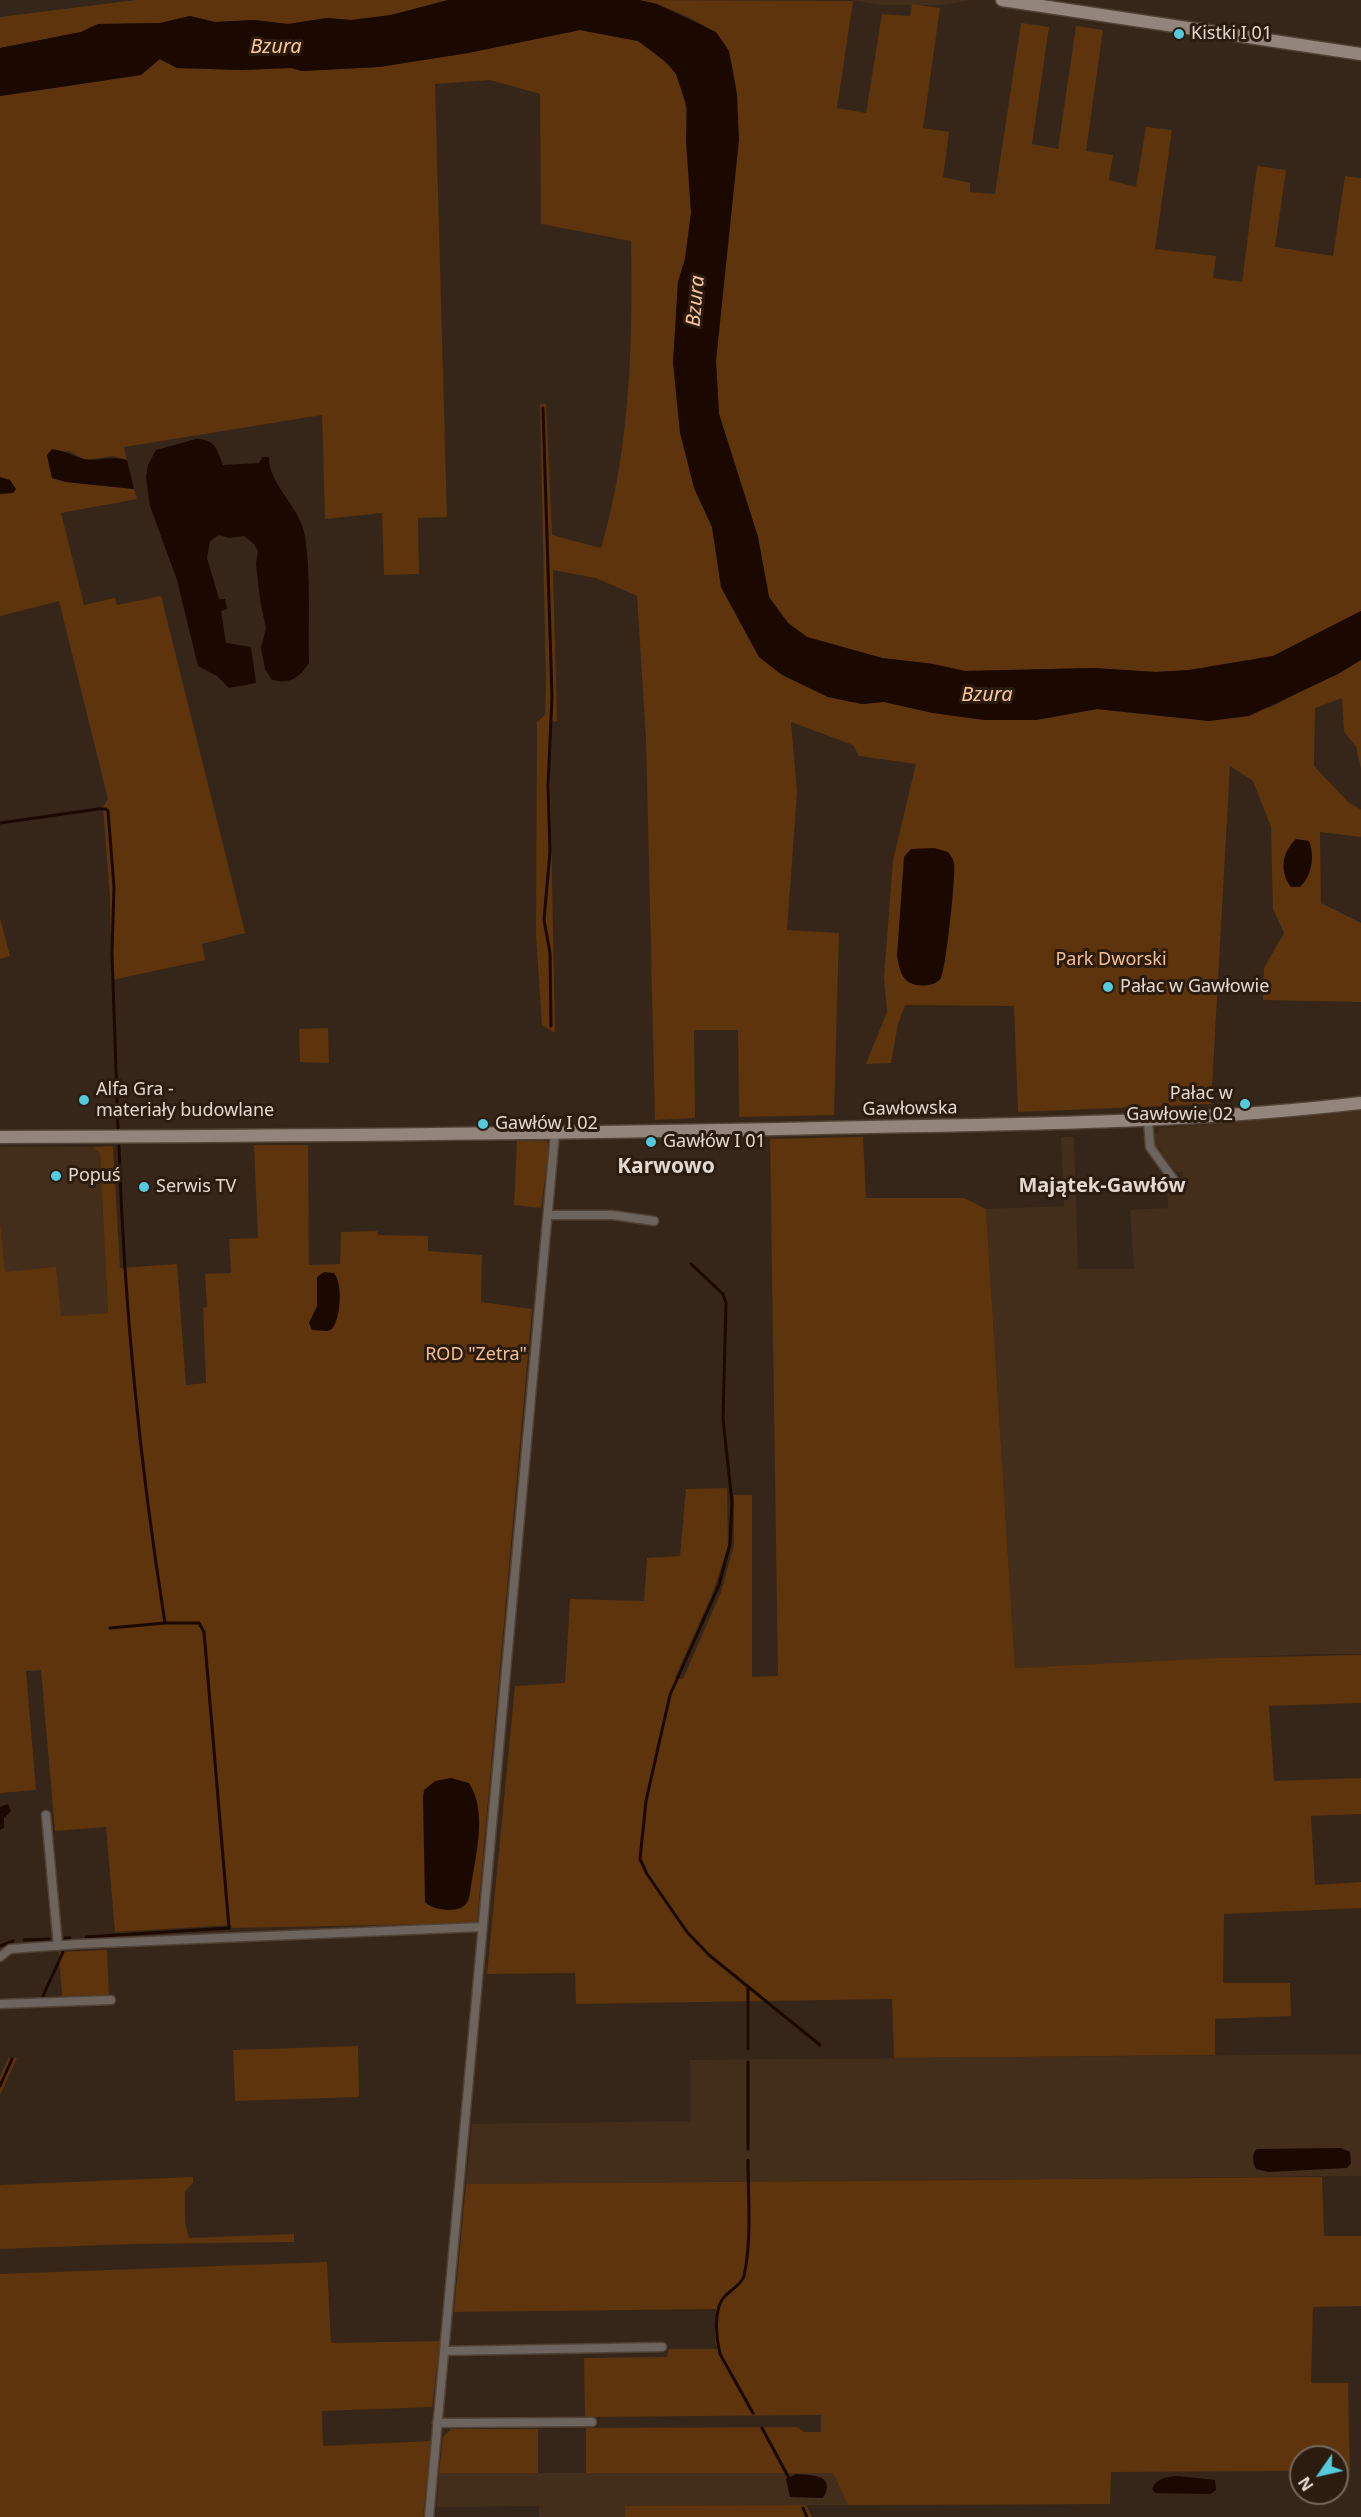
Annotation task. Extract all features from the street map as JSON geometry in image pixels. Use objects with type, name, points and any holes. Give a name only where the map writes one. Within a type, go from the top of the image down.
[{"type":"street","points":[[1002,0],[1361,54]]},
{"type":"street","name":"Gawłowska","points":[[0,1137],[458,1135],[1148,1121],[1361,1103]]},
{"type":"street","points":[[1148,1121],[1150,1147],[1176,1183]]},
{"type":"street","points":[[429,2517],[555,1133]]},
{"type":"street","points":[[548,1215],[626,1215],[654,1221]]},
{"type":"street","points":[[46,1815],[58,1946]]},
{"type":"street","points":[[0,1957],[10,1949],[58,1946],[481,1927]]},
{"type":"street","points":[[0,2004],[111,2000]]},
{"type":"street","points":[[444,2351],[662,2347]]},
{"type":"street","points":[[437,2423],[592,2422]]},
{"type":"shaded area","points":[[850,0],[971,0],[942,5],[883,5]]},
{"type":"shaded area","points":[[1361,1111],[1361,1654],[1312,1654],[1015,1668],[986,1209],[1064,1206],[1061,1137],[1074,1137],[1078,1269],[1134,1269],[1130,1210],[1168,1208],[1167,1188],[1183,1186],[1182,1172],[1176,1172],[1161,1154],[1160,1147],[1155,1147],[1154,1133],[1158,1133],[1160,1128]]},
{"type":"shaded area","points":[[0,1147],[93,1147],[100,1154],[108,1313],[61,1316],[5,1272],[0,1222]]},
{"type":"shaded area","points":[[1361,2054],[1361,2176],[466,2184],[472,2124],[690,2121],[690,2060]]},
{"type":"shaded area","points":[[1110,2472],[1110,2504],[626,2506],[625,2517],[539,2517],[539,2506],[437,2507],[439,2473]]},
{"type":"green space","points":[[136,0],[448,0],[391,15],[351,20],[327,18],[288,24],[254,20],[215,22],[190,16],[160,23],[98,24],[81,32],[0,48],[0,17]]},
{"type":"green space","points":[[639,0],[853,1],[837,108],[866,113],[882,14],[910,16],[912,4],[940,8],[923,128],[949,132],[943,177],[970,183],[970,192],[995,194],[1021,23],[1049,27],[1032,144],[1058,149],[1076,26],[1103,30],[1086,151],[1113,155],[1109,180],[1136,187],[1146,127],[1172,130],[1155,249],[1216,256],[1213,278],[1242,282],[1257,166],[1286,170],[1275,247],[1333,256],[1345,176],[1361,178],[1361,611],[1273,656],[1189,670],[1156,672],[1094,668],[965,671],[933,664],[882,658],[807,637],[788,623],[769,597],[758,537],[719,414],[716,361],[737,95],[732,63],[724,43],[704,26],[677,12]]},
{"type":"green space","name":"Park Dworski","points":[[580,30],[638,41],[654,50],[676,74],[685,98],[691,213],[685,259],[678,282],[673,363],[694,488],[712,527],[721,587],[759,657],[828,697],[862,704],[884,702],[933,713],[985,720],[1036,720],[1097,709],[1209,721],[1271,707],[1361,660],[1361,769],[1356,746],[1344,732],[1342,698],[1315,708],[1314,766],[1348,802],[1361,810],[1361,837],[1320,832],[1321,903],[1361,923],[1361,1002],[1263,1000],[1264,968],[1284,933],[1273,909],[1271,827],[1253,781],[1230,766],[1211,1104],[1018,1112],[1014,1006],[905,1005],[898,1024],[891,1063],[866,1064],[887,1012],[884,977],[893,860],[916,764],[859,756],[853,745],[791,722],[797,792],[787,930],[839,933],[834,1115],[739,1117],[738,1030],[694,1030],[695,1118],[655,1120],[646,739],[637,596],[596,578],[553,570],[557,721],[549,722],[555,1033],[542,1025],[536,935],[537,722],[545,715],[546,682],[540,404],[546,404],[552,535],[601,548],[618,473],[628,396],[631,241],[541,224],[540,94],[490,80],[435,84],[447,517],[418,518],[419,574],[384,575],[382,513],[325,519],[322,415],[124,447],[127,460],[113,456],[85,460],[69,451],[47,455],[52,478],[66,482],[134,489],[137,499],[61,513],[84,605],[115,598],[117,605],[161,596],[245,933],[202,944],[205,960],[112,980],[110,897],[103,807],[108,799],[59,601],[0,616],[0,96],[141,75],[159,59],[177,68],[241,70],[291,68],[302,71],[379,67],[468,53]]},
{"type":"green space","points":[[0,918],[10,956],[0,959]]},
{"type":"green space","points":[[328,1028],[329,1063],[300,1062],[299,1029]]},
{"type":"green space","points":[[863,1137],[866,1198],[964,1198],[986,1209],[1015,1668],[1217,1658],[1361,1655],[1361,1703],[1269,1706],[1274,1781],[1361,1778],[1361,1814],[1311,1816],[1315,1885],[1361,1882],[1361,1908],[1224,1914],[1223,1983],[1290,1983],[1291,2016],[1215,2019],[1215,2055],[894,2058],[892,1999],[576,2004],[575,1973],[487,1974],[515,1686],[565,1683],[570,1599],[644,1601],[647,1558],[680,1556],[686,1489],[727,1488],[728,1546],[713,1592],[675,1678],[683,1679],[721,1592],[734,1545],[734,1495],[752,1495],[752,1677],[778,1676],[770,1139]]},
{"type":"green space","points":[[517,1141],[547,1141],[549,1149],[541,1208],[514,1205]]},
{"type":"green space","name":"ROD \"Zetra\"","points":[[254,1145],[308,1145],[309,1265],[340,1264],[341,1232],[377,1231],[378,1235],[428,1236],[428,1251],[482,1255],[481,1302],[532,1309],[477,1923],[232,1928],[231,1925],[115,1932],[106,1827],[55,1831],[41,1670],[26,1671],[36,1790],[0,1793],[0,1222],[5,1272],[56,1267],[61,1316],[108,1313],[100,1154],[93,1147],[113,1146],[120,1268],[177,1264],[186,1385],[206,1383],[203,1308],[207,1307],[205,1274],[231,1273],[229,1239],[258,1238]]},
{"type":"green space","points":[[107,1950],[109,1995],[62,1996],[59,1952]]},
{"type":"green space","points":[[358,2046],[359,2097],[235,2101],[233,2050]]},
{"type":"green space","points":[[8,2058],[17,2058],[0,2095],[0,2077]]},
{"type":"green space","points":[[193,2177],[193,2183],[185,2191],[185,2222],[189,2238],[294,2234],[294,2242],[132,2244],[0,2249],[0,2185]]},
{"type":"green space","points":[[1322,2177],[1324,2236],[1361,2236],[1361,2306],[1313,2307],[1311,2383],[1348,2383],[1350,2471],[1349,2445],[1289,2445],[1289,2471],[1111,2472],[1110,2504],[848,2505],[833,2473],[586,2473],[586,2428],[798,2427],[804,2432],[821,2432],[821,2415],[585,2417],[584,2358],[667,2357],[669,2349],[718,2349],[715,2342],[716,2309],[454,2312],[466,2184]]},
{"type":"green space","points":[[327,2262],[331,2343],[440,2341],[432,2407],[322,2411],[323,2446],[431,2441],[423,2517],[0,2517],[0,2274]]},
{"type":"green space","points":[[451,2429],[538,2429],[538,2473],[439,2473],[443,2437]]},
{"type":"green space","points":[[806,2505],[812,2517],[625,2517],[625,2506]]},
{"type":"water","name":"Bzura","points":[[448,0],[639,0],[657,4],[716,32],[729,51],[737,95],[739,140],[716,361],[719,414],[758,537],[769,597],[788,623],[807,637],[882,658],[933,664],[965,671],[1094,668],[1156,672],[1189,670],[1273,656],[1361,611],[1361,660],[1338,674],[1249,716],[1209,721],[1097,709],[1036,720],[985,720],[933,713],[884,702],[862,704],[828,697],[782,675],[759,657],[721,587],[712,527],[694,488],[680,433],[673,363],[678,282],[685,259],[691,213],[686,142],[687,108],[676,74],[667,63],[638,41],[580,30],[468,53],[379,67],[302,71],[291,68],[241,70],[177,68],[160,59],[141,75],[0,96],[0,48],[81,32],[98,24],[160,23],[190,16],[215,22],[254,20],[288,24],[327,18],[351,20],[391,15]]},
{"type":"water","points":[[196,439],[211,443],[217,450],[223,465],[259,463],[262,457],[269,457],[274,477],[302,525],[308,567],[309,663],[294,679],[272,680],[265,669],[261,648],[266,628],[256,563],[258,551],[254,544],[244,536],[229,538],[219,535],[210,541],[207,558],[219,599],[225,599],[227,609],[221,611],[226,643],[251,647],[256,683],[229,688],[217,676],[198,666],[177,580],[150,506],[146,477],[148,465],[156,450]]},
{"type":"water","points":[[52,449],[89,460],[114,458],[127,460],[134,489],[66,482],[52,478],[47,455]]},
{"type":"water","points":[[0,477],[10,480],[16,489],[13,493],[0,494]]},
{"type":"water","points":[[1296,839],[1309,841],[1312,859],[1310,872],[1304,882],[1300,887],[1291,887],[1285,875],[1284,862],[1291,844]]},
{"type":"water","points":[[934,848],[948,852],[953,860],[952,903],[941,978],[930,985],[920,986],[905,979],[897,956],[904,857],[911,849]]},
{"type":"water","points":[[324,1272],[334,1273],[337,1278],[340,1293],[339,1309],[332,1329],[312,1330],[309,1323],[317,1306],[317,1277]]},
{"type":"water","points":[[451,1778],[469,1783],[475,1795],[479,1837],[470,1894],[466,1904],[457,1909],[445,1910],[425,1902],[423,1797],[424,1790],[435,1781]]},
{"type":"water","points":[[8,1804],[11,1811],[4,1818],[4,1828],[0,1830],[0,1807]]},
{"type":"water","points":[[1341,2148],[1350,2152],[1351,2163],[1347,2168],[1268,2172],[1256,2169],[1253,2162],[1257,2149]]},
{"type":"water","points":[[796,2474],[815,2476],[825,2481],[827,2490],[823,2498],[790,2497],[786,2479]]},
{"type":"water","points":[[1166,2477],[1215,2480],[1216,2490],[1210,2494],[1155,2493],[1152,2489]]},
{"type":"waterway","points":[[543,408],[552,697],[548,785],[550,851],[544,920],[550,953],[551,1026]]},
{"type":"waterway","points":[[0,823],[98,809],[108,811],[114,887],[112,953],[118,1128]]},
{"type":"waterway","points":[[86,1937],[229,1928],[204,1632],[199,1623],[165,1623],[156,1564],[134,1385],[119,1146]]},
{"type":"waterway","points":[[691,1264],[723,1294],[726,1303],[723,1419],[732,1502],[730,1544],[719,1585],[670,1695],[646,1801],[640,1859],[647,1874],[687,1932],[709,1955],[820,2045]]},
{"type":"waterway","points":[[110,1628],[165,1623]]},
{"type":"waterway","points":[[65,1938],[70,1938]]},
{"type":"waterway","points":[[24,1940],[49,1939]]},
{"type":"waterway","points":[[0,1946],[13,1941]]},
{"type":"waterway","points":[[43,1996],[63,1952]]},
{"type":"waterway","points":[[748,1987],[748,2049]]},
{"type":"waterway","points":[[0,2086],[12,2059]]},
{"type":"waterway","points":[[748,2062],[748,2149]]},
{"type":"waterway","points":[[748,2160],[749,2233],[744,2276],[721,2301],[717,2315],[717,2340],[720,2354],[753,2413]]},
{"type":"waterway","points":[[762,2428],[790,2480]]},
{"type":"waterway","points":[[803,2508],[807,2517]]},
{"type":"place","name":"Kistki I 01","points":[[1179,34]]},
{"type":"place","name":"Pałac w Gawłowie","points":[[1108,987]]},
{"type":"place","name":"Alfa Gra - materiały budowlane","points":[[84,1100]]},
{"type":"place","name":"Pałac w Gawłowie 02","points":[[1245,1104]]},
{"type":"place","name":"Gawłów I 02","points":[[483,1124]]},
{"type":"place","name":"Gawłów I 01","points":[[651,1142]]},
{"type":"place","name":"Popuś","points":[[56,1176]]},
{"type":"place","name":"Serwis TV","points":[[144,1187]]},
{"type":"district","name":"Karwowo","points":[[666,1167]]},
{"type":"district","name":"Majątek-Gawłów","points":[[1102,1186]]}]
